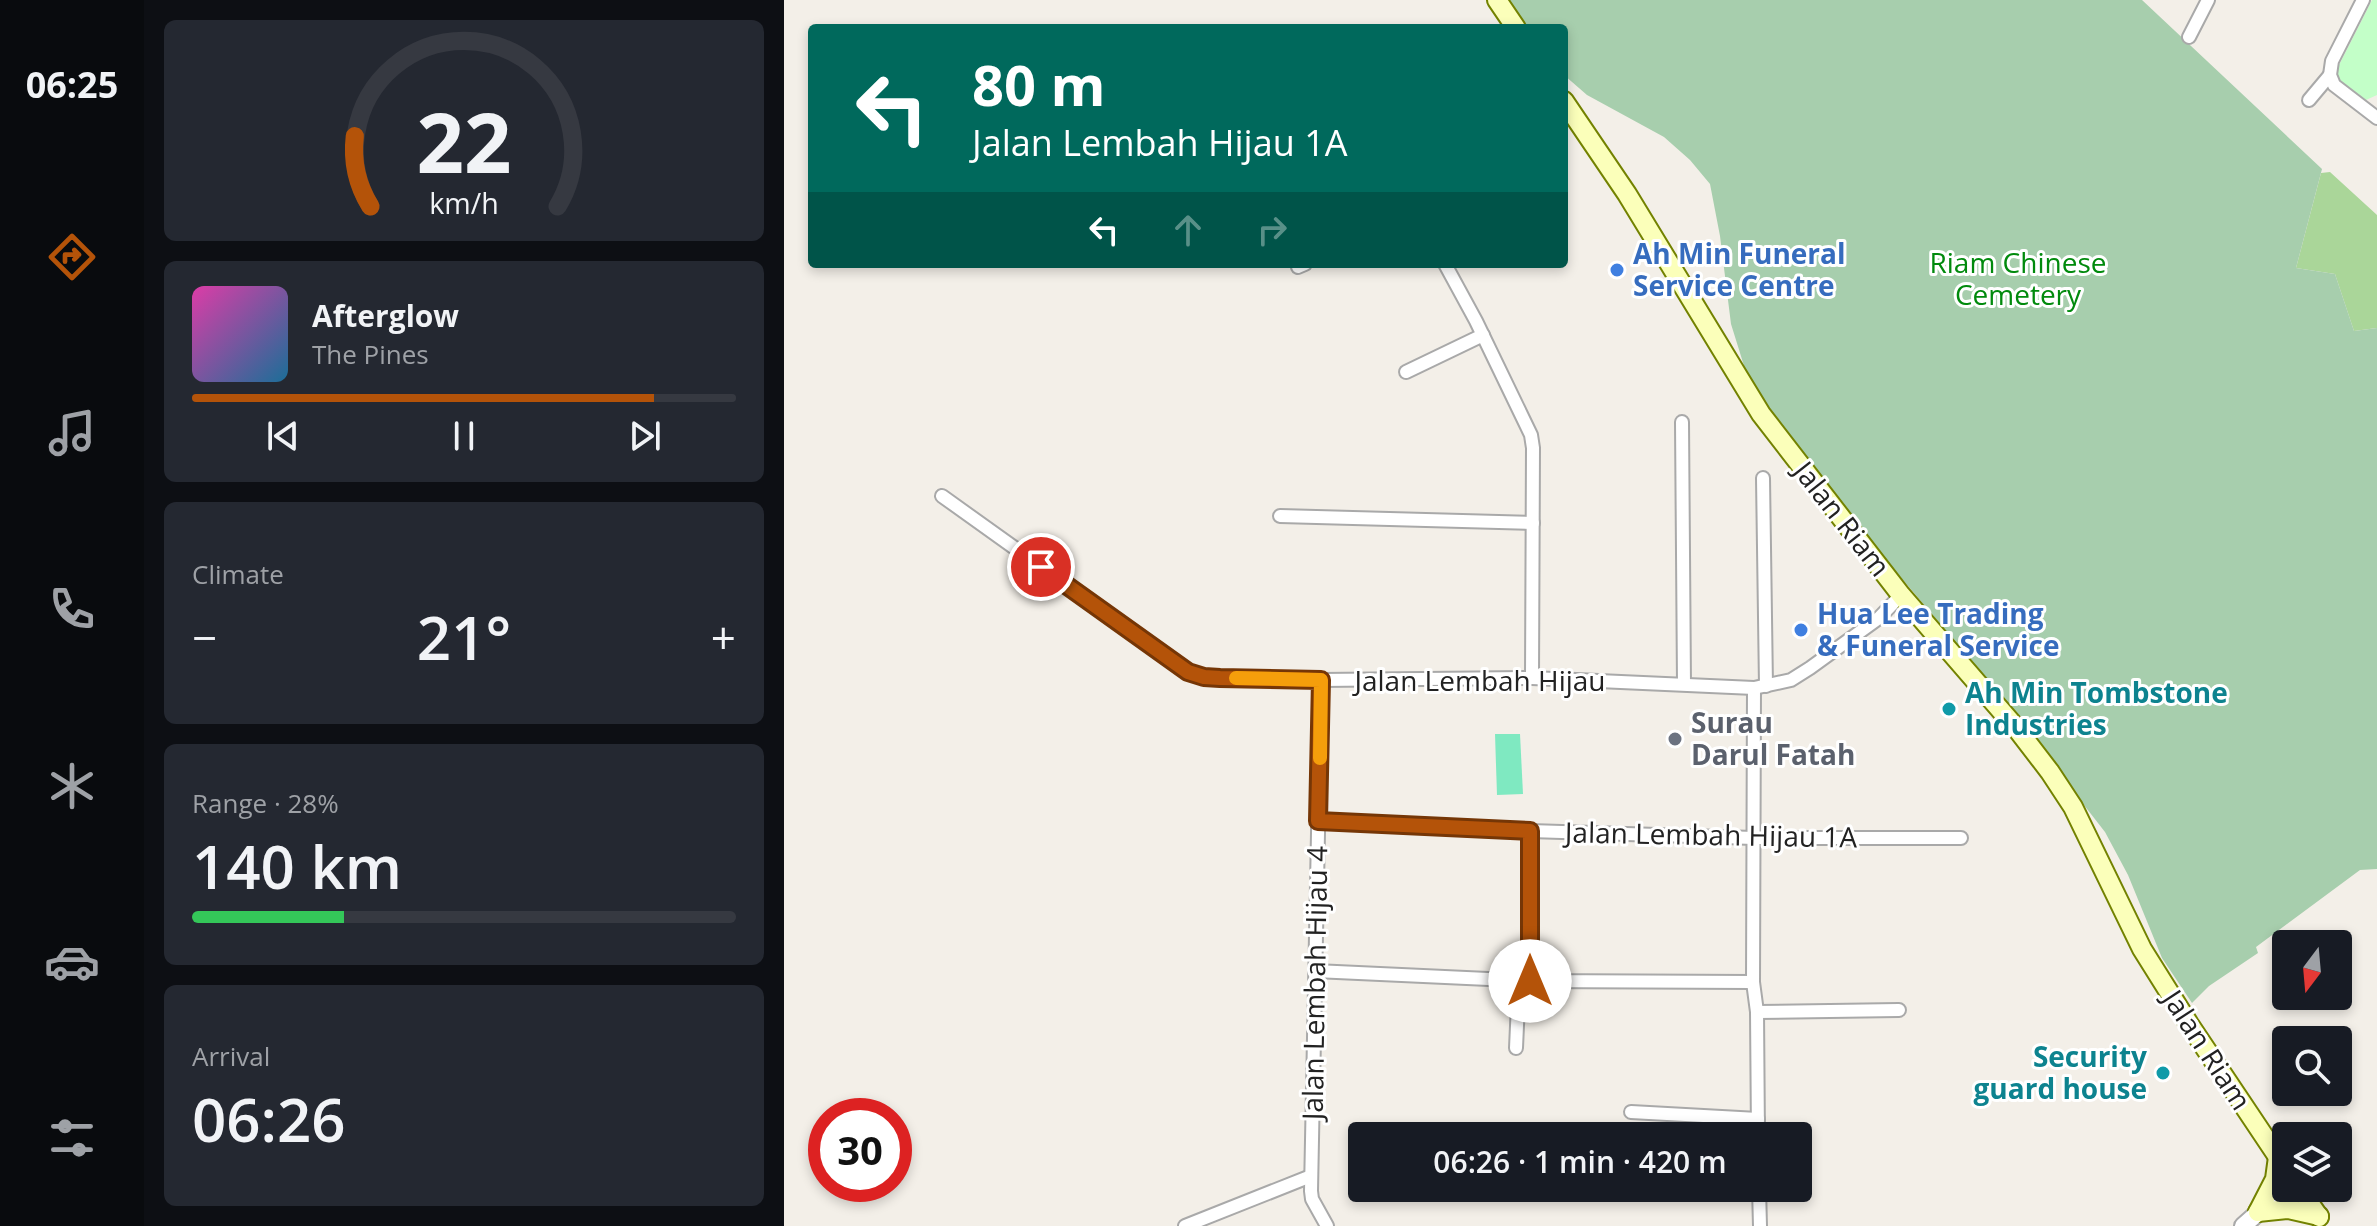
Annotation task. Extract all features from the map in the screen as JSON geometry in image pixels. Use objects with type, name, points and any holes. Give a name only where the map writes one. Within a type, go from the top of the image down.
[{"type":"main road","points":[[1497,0],[1513,24]]},
{"type":"main road","name":"Jalan Riam","points":[[1568,107],[1627,194],[1761,414],[1901,595],[2017,729],[2050,772],[2080,821],[2142,949],[2272,1148]]},
{"type":"main road","points":[[2258,1212],[2272,1185]]},
{"type":"main road","points":[[2309,1202],[2322,1221]]},
{"type":"main road","points":[[2258,1212],[2288,1209],[2322,1221]]},
{"type":"street","points":[[2189,37],[2208,0]]},
{"type":"street","points":[[2363,0],[2332,61],[2330,75],[2334,85],[2376,114]]},
{"type":"street","points":[[2309,100],[2330,75]]},
{"type":"street","points":[[1447,268],[1531,435],[1532,678]]},
{"type":"street","points":[[1406,372],[1483,335]]},
{"type":"street","points":[[1682,422],[1684,684]]},
{"type":"street","points":[[1631,1112],[1758,1119],[1757,1012],[1753,982],[1754,838],[1763,478]]},
{"type":"street","name":"Jalan Lembah Hijau","points":[[942,496],[1188,672],[1204,677],[1321,680],[1532,678],[1760,687],[1791,680],[1810,668],[1879,618],[1901,595]]},
{"type":"street","points":[[1280,516],[1533,523]]},
{"type":"street","name":"Jalan Lembah Hijau 4","points":[[1321,680],[1311,1191],[1327,1226]]},
{"type":"street","name":"Jalan Lembah Hijau 1A","points":[[1318,821],[1754,838],[1961,838]]},
{"type":"street","points":[[1516,1048],[1525,981],[1530,831]]},
{"type":"street","points":[[1315,971],[1525,981],[1753,982]]},
{"type":"street","points":[[1757,1012],[1899,1010]]},
{"type":"street","points":[[1185,1226],[1311,1176]]},
{"type":"street","points":[[2243,1226],[2272,1200]]},
{"type":"street","points":[[1759,1202],[1760,1226]]},
{"type":"green space","name":"Riam Chinese Cemetery","points":[[1503,0],[2142,0],[2322,169],[2296,268],[2335,274],[2354,331],[2377,328],[2377,869],[2360,870],[2279,930],[2272,930],[2272,935],[2256,947],[2258,953],[2209,986],[2192,1003],[2162,958],[2128,875],[2105,832],[1974,664],[1827,490],[1772,414],[1745,369],[1731,324],[1710,184],[1690,160],[1664,137],[1587,95],[1568,78],[1568,24],[1520,24]]},
{"type":"green space","points":[[2372,0],[2377,0],[2377,95],[2366,100],[2340,81],[2335,73]]},
{"type":"green space","points":[[2330,172],[2377,215],[2377,328],[2354,331],[2335,274],[2296,268],[2321,173]]},
{"type":"green space","points":[[1495,734],[1520,734],[1523,794],[1497,795]]},
{"type":"slow traffic","points":[[1236,678],[1321,680],[1320,758]]},
{"type":"place","name":"Ah Min Funeral Service Centre","points":[[1617,270]]},
{"type":"place","name":"Hua Lee Trading & Funeral Service","points":[[1801,630]]},
{"type":"place","name":"Ah Min Tombstone Industries","points":[[1949,709]]},
{"type":"place","name":"Surau Darul Fatah","points":[[1675,739]]},
{"type":"place","name":"Security guard house","points":[[2163,1073]]},
{"type":"route","points":[[1041,567],[1188,672],[1220,678],[1321,680],[1318,821],[1530,831],[1530,981]]}]
